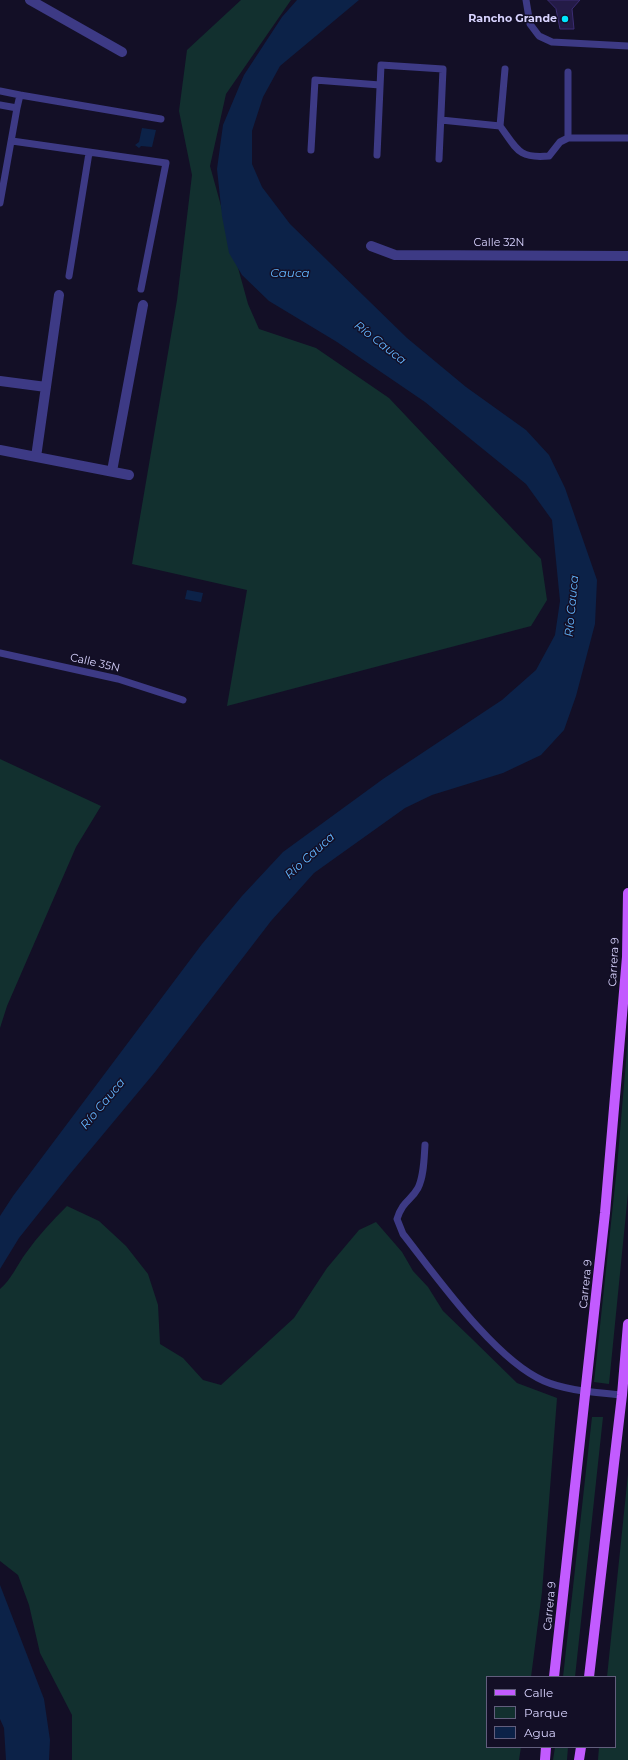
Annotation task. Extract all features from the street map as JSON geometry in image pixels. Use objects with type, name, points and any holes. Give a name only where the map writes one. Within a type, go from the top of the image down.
[{"type":"main road","name":"Carrera 9","points":[[554,1676],[605,1213],[628,958],[628,893]]},
{"type":"main road","points":[[589,1676],[622,1395],[628,1324]]},
{"type":"main road","points":[[545,1760],[546,1748]]},
{"type":"main road","points":[[579,1760],[581,1748]]},
{"type":"street","points":[[30,0],[122,52]]},
{"type":"street","name":"Calle 32N","points":[[371,246],[395,255],[628,256]]},
{"type":"street","points":[[36,457],[59,295]]},
{"type":"street","points":[[112,471],[143,305]]},
{"type":"street","points":[[0,381],[46,388]]},
{"type":"street","points":[[0,450],[129,474]]},
{"type":"lane","points":[[526,0],[530,24],[539,36],[552,42],[628,46]]},
{"type":"lane","points":[[377,155],[381,65],[443,69],[439,159]]},
{"type":"lane","points":[[505,69],[500,126],[519,153],[534,157],[549,156],[560,142],[568,138],[628,138]]},
{"type":"lane","points":[[568,72],[568,138]]},
{"type":"lane","points":[[311,150],[315,80],[380,85]]},
{"type":"lane","points":[[0,91],[161,119]]},
{"type":"lane","points":[[0,203],[20,95]]},
{"type":"lane","points":[[0,105],[17,108]]},
{"type":"lane","points":[[441,120],[500,126]]},
{"type":"lane","points":[[12,141],[166,163],[141,289]]},
{"type":"lane","points":[[69,276],[89,153]]},
{"type":"lane","name":"Calle 35N","points":[[0,653],[118,679],[184,700]]},
{"type":"lane","points":[[425,1145],[421,1181],[418,1189],[404,1202],[397,1218],[403,1234],[465,1310],[515,1363],[545,1381],[586,1391],[622,1395]]},
{"type":"green space","points":[[241,0],[291,0],[226,94],[210,166],[248,304],[259,329],[316,348],[389,398],[541,559],[547,600],[531,626],[227,706],[247,590],[132,564],[177,300],[192,175],[179,111],[187,50]]},
{"type":"green space","points":[[0,759],[101,806],[76,847],[7,1006],[0,1028]]},
{"type":"green space","points":[[628,1038],[628,1193],[609,1384],[594,1382],[617,1167]]},
{"type":"green space","points":[[67,1206],[99,1221],[126,1246],[148,1274],[158,1305],[160,1344],[183,1358],[203,1380],[221,1385],[294,1318],[327,1268],[359,1230],[376,1222],[402,1252],[413,1271],[428,1287],[443,1311],[517,1383],[557,1398],[542,1592],[531,1676],[486,1676],[486,1748],[521,1748],[519,1760],[72,1760],[72,1715],[40,1653],[29,1605],[18,1575],[0,1561],[0,1289],[11,1277],[35,1241]]},
{"type":"green space","points":[[592,1417],[603,1417],[575,1676],[563,1676]]},
{"type":"green space","points":[[628,1474],[628,1760],[598,1760],[599,1748],[616,1748],[616,1676],[607,1676]]},
{"type":"green space","points":[[555,1748],[568,1748],[567,1760],[553,1760]]},
{"type":"water","name":"Cauca","points":[[297,0],[359,0],[280,66],[263,97],[252,131],[252,164],[262,187],[290,224],[407,338],[466,387],[526,430],[549,455],[565,488],[597,580],[595,624],[576,696],[564,730],[541,755],[503,773],[432,795],[405,808],[314,873],[271,921],[155,1072],[19,1238],[0,1269],[0,1216],[13,1196],[202,944],[242,896],[283,852],[383,779],[502,700],[536,670],[555,635],[560,601],[552,520],[526,484],[425,402],[337,342],[269,301],[242,275],[229,253],[222,216],[217,169],[223,125],[244,75],[282,17]]},
{"type":"water","points":[[142,128],[156,130],[152,147],[141,146],[139,148],[135,145],[139,142]]},
{"type":"water","points":[[187,590],[203,593],[201,602],[185,599]]},
{"type":"water","points":[[0,1585],[44,1699],[50,1740],[49,1760],[6,1760],[4,1728],[0,1719]]},
{"type":"building","name":"Rancho Grande","points":[[548,0],[580,0],[572,9],[574,29],[560,29],[556,9]]},
{"type":"place","name":"Rancho Grande","points":[[565,19]]},
{"type":"water label","name":"Río Cauca","points":[[380,343]]},
{"type":"water label","name":"Río Cauca","points":[[572,606]]},
{"type":"water label","name":"Río Cauca","points":[[310,856]]},
{"type":"water label","name":"Río Cauca","points":[[103,1104]]}]
